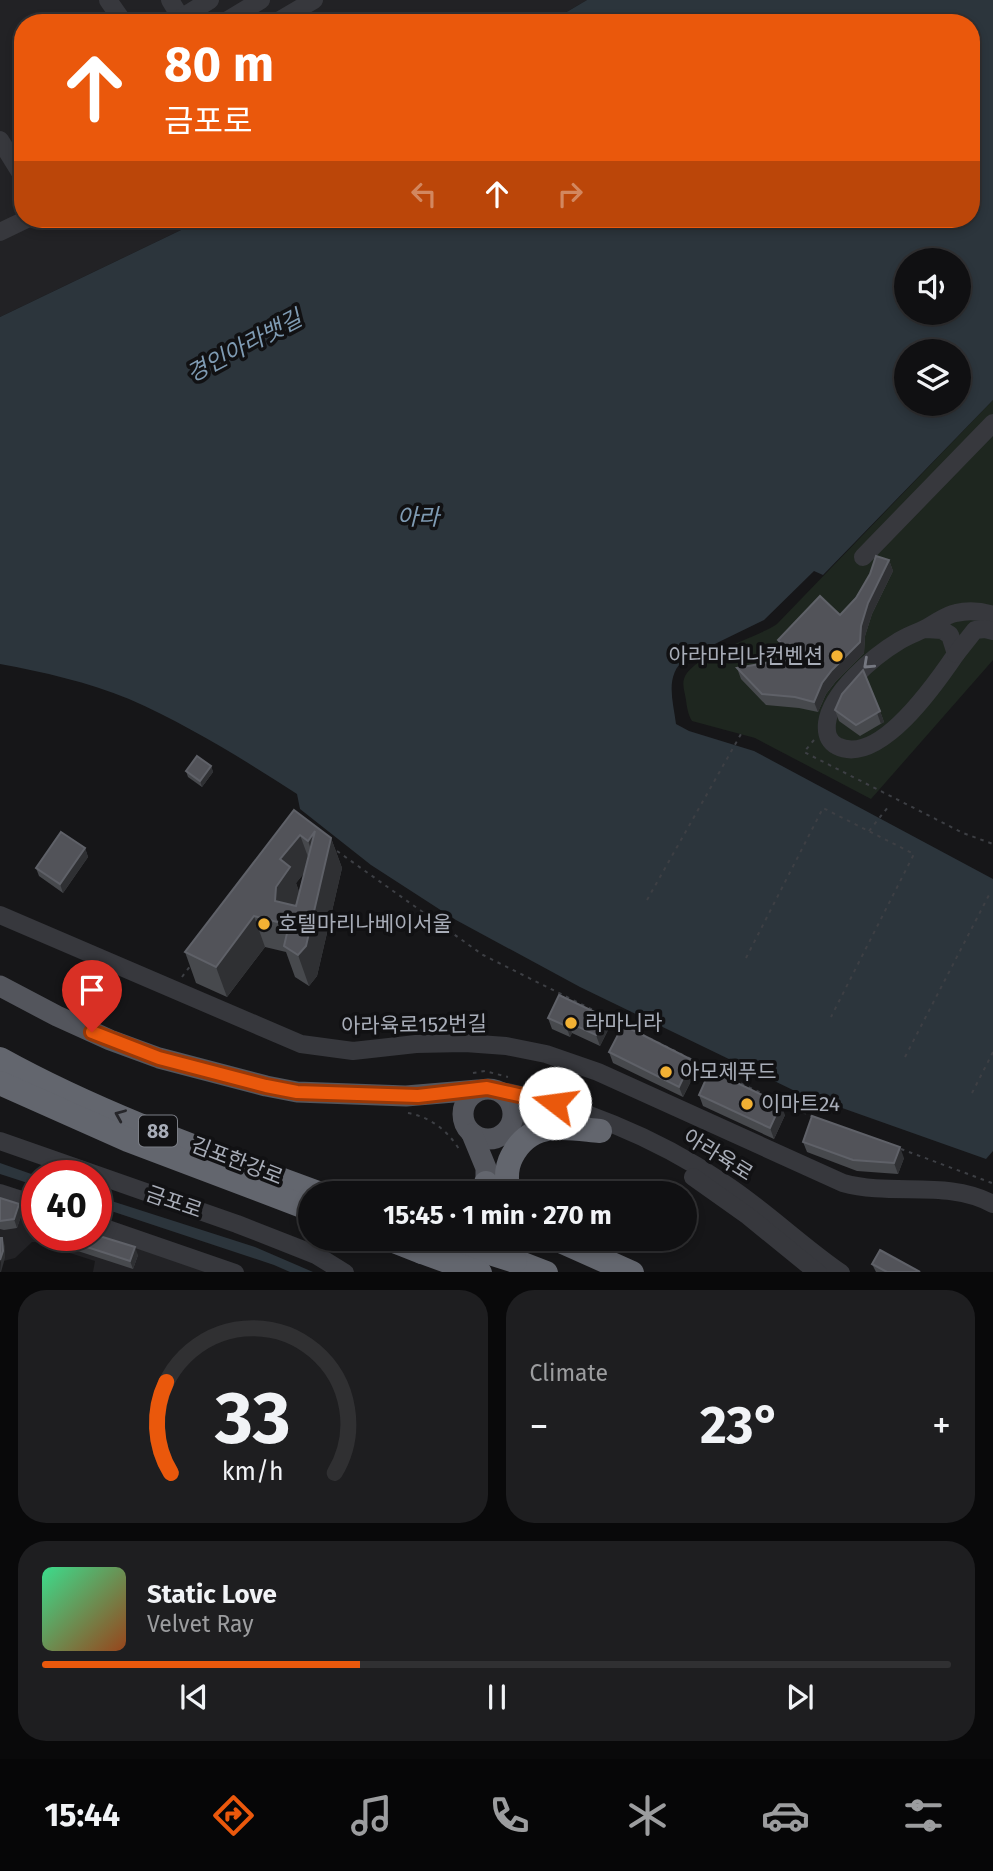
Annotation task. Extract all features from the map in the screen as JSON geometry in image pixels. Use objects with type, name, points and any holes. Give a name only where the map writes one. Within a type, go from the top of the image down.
[{"type":"highway","name":"김포한강로","points":[[0,1059],[121,1116],[298,1185]]},
{"type":"highway","name":"김포한강로","points":[[0,1083],[128,1140],[298,1204]]},
{"type":"highway","points":[[508,1181],[510,1161],[521,1142],[530,1134],[556,1128],[600,1131]]},
{"type":"highway","points":[[419,1251],[482,1272]]},
{"type":"highway","points":[[484,1251],[546,1272]]},
{"type":"highway","points":[[581,1251],[632,1272]]},
{"type":"main road","points":[[0,986],[57,1016],[159,1058],[211,1073],[297,1092],[411,1104],[449,1113],[469,1130],[488,1140],[506,1132]]},
{"type":"main road","points":[[411,1104],[453,1091],[487,1090],[504,1094],[513,1107],[512,1123],[506,1132],[488,1181]]},
{"type":"main road","points":[[486,1181],[463,1110],[471,1095],[487,1090]]},
{"type":"main road","points":[[482,1272],[484,1251]]},
{"type":"street","points":[[190,14],[210,0]]},
{"type":"street","points":[[238,14],[261,0]]},
{"type":"street","points":[[290,14],[314,0]]},
{"type":"street","points":[[0,140],[14,163]]},
{"type":"street","points":[[863,557],[993,423]]},
{"type":"street","points":[[984,631],[956,654],[917,706],[877,741],[862,748],[847,749],[831,741],[828,734],[830,713],[852,680],[886,649],[957,612],[993,615]]},
{"type":"street","points":[[957,612],[961,627],[984,631]]},
{"type":"street","points":[[926,629],[942,630],[950,635],[956,654]]},
{"type":"street","name":"아라육로152번길","points":[[0,915],[285,1038],[317,1048],[353,1051],[416,1044],[465,1043],[506,1046],[546,1055],[598,1073],[844,1183],[880,1190],[963,1192],[993,1204]]},
{"type":"street","name":"아라육로","points":[[487,1090],[555,1103],[645,1138],[737,1192],[841,1272]]},
{"type":"street","name":"아라육로","points":[[506,1132],[536,1117],[559,1117],[600,1131],[651,1154],[708,1187],[818,1272]]},
{"type":"street","name":"금포로","points":[[0,1141],[237,1224],[316,1255],[345,1272]]},
{"type":"street","points":[[0,1193],[21,1200]]},
{"type":"street","points":[[112,1230],[235,1272]]},
{"type":"path","points":[[646,900],[741,734]]},
{"type":"path","points":[[828,734],[814,741],[804,752],[963,833],[993,844]]},
{"type":"path","points":[[869,831],[888,807]]},
{"type":"path","points":[[747,958],[823,808],[914,854],[831,1017]]},
{"type":"path","points":[[335,850],[483,955],[725,1076],[819,1119]]},
{"type":"path","points":[[905,1057],[989,895],[993,897]]},
{"type":"path","points":[[173,989],[197,957]]},
{"type":"path","points":[[972,1093],[993,1052]]},
{"type":"path","points":[[411,1104],[419,1115],[434,1122],[464,1156]]},
{"type":"path","points":[[893,1146],[992,1183]]},
{"type":"shaded area","points":[[0,0],[587,0],[563,14],[14,14],[14,228],[185,228],[0,317]]},
{"type":"shaded area","points":[[993,400],[993,660],[871,799],[755,738],[692,721],[683,684],[689,671],[711,655],[777,624]]},
{"type":"shaded area","points":[[0,1199],[21,1206],[22,1251],[15,1258],[0,1262]]},
{"type":"shaded area","points":[[112,1236],[197,1265],[205,1272],[93,1272],[95,1261],[63,1251],[112,1251]]},
{"type":"water","name":"아라","points":[[587,0],[993,0],[993,400],[823,575],[814,571],[764,620],[686,658],[679,665],[672,680],[676,724],[689,731],[754,751],[993,879],[993,1151],[986,1159],[797,1092],[580,987],[456,920],[371,865],[300,809],[297,794],[194,731],[98,687],[0,664],[0,317],[185,228],[980,228],[980,14],[563,14]]},
{"type":"water","points":[[0,1163],[21,1170],[21,1181],[0,1174]]},
{"type":"water","points":[[112,1201],[255,1247],[313,1272],[290,1272],[112,1211]]},
{"type":"building","points":[[876,556],[889,560],[868,603],[861,626],[860,642],[822,683],[814,702],[762,694],[737,668],[771,662],[791,653],[778,640],[820,596],[840,615],[856,598],[870,574]]},
{"type":"building","points":[[863,670],[880,711],[856,725],[835,710],[842,694]]},
{"type":"building","points":[[197,756],[211,766],[200,781],[186,771]]},
{"type":"building","points":[[294,810],[331,838],[306,946],[298,955],[284,946],[289,925],[254,916],[216,967],[185,952]],"holes":[[[315,831],[296,906],[275,901],[276,887],[290,867],[280,859],[300,835],[308,841]]]},
{"type":"building","points":[[61,832],[85,848],[60,884],[36,868]]},
{"type":"building","points":[[559,995],[605,1017],[596,1035],[568,1022],[566,1026],[548,1018]]},
{"type":"building","points":[[623,1025],[692,1060],[679,1087],[609,1052]]},
{"type":"building","points":[[710,1070],[781,1104],[770,1128],[699,1095]]},
{"type":"building","points":[[812,1116],[900,1147],[894,1163],[853,1160],[803,1142]]},
{"type":"building","points":[[0,1198],[19,1204],[14,1219],[0,1221]]},
{"type":"building","points":[[0,1238],[3,1251],[0,1260]]},
{"type":"building","points":[[112,1240],[135,1247],[130,1261],[99,1251],[112,1251]]},
{"type":"building","points":[[880,1250],[920,1272],[887,1272],[872,1264]]},
{"type":"place","name":"아라마리나컨벤션","points":[[837,656]]},
{"type":"place","name":"호텔마리나베이서울","points":[[264,924]]},
{"type":"place","name":"라마니라","points":[[571,1023]]},
{"type":"place","name":"아모제푸드","points":[[666,1072]]},
{"type":"place","name":"이마트24","points":[[747,1104]]},
{"type":"route","points":[[92,1032],[159,1058],[211,1073],[297,1092],[418,1096],[487,1088],[555,1103]]},
{"type":"water label","name":"경인아라뱃길","points":[[244,346]]}]
